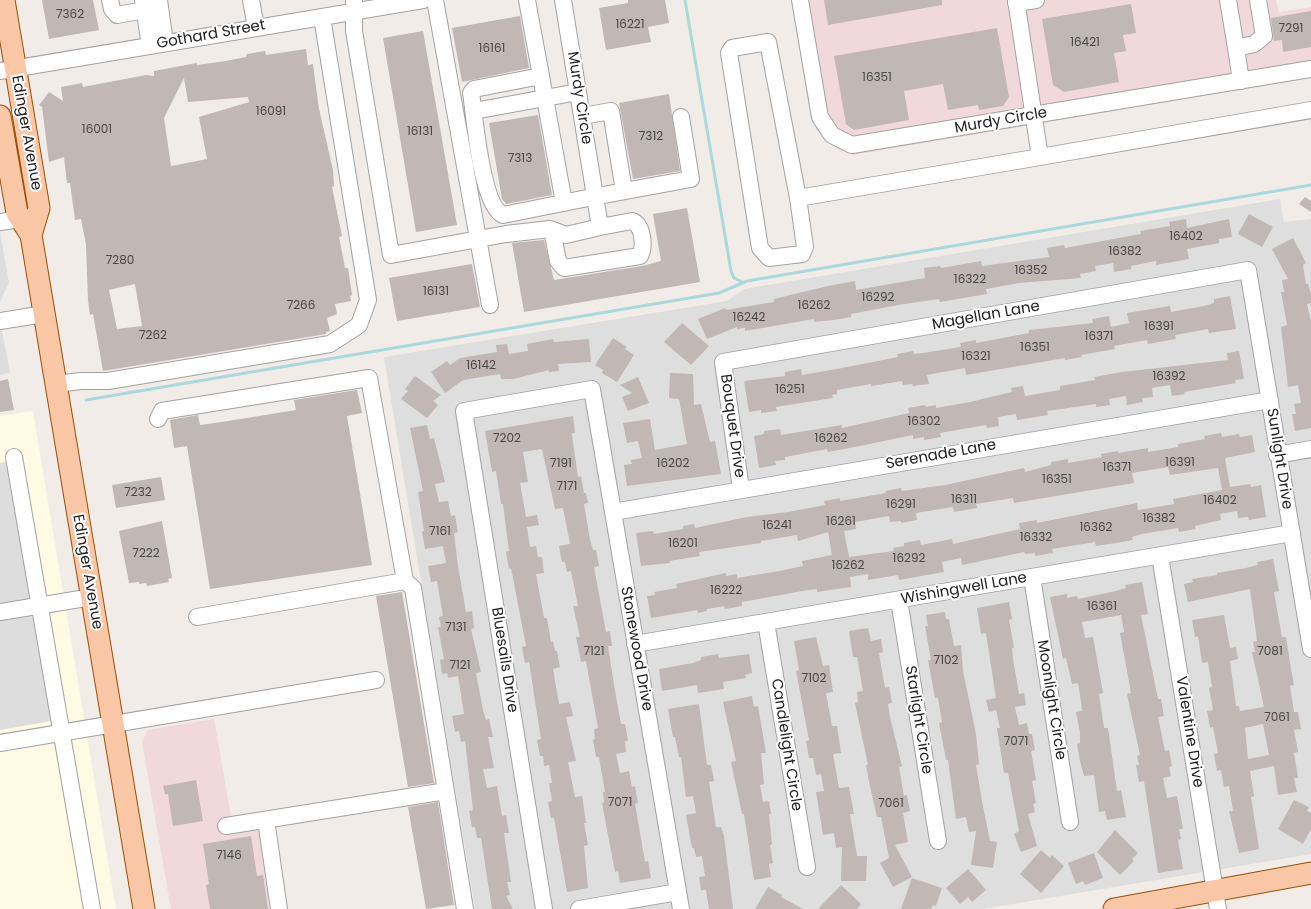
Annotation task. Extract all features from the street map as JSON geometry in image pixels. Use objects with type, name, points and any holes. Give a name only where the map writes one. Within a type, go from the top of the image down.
[{"type":"main road","name":"Edinger Avenue","points":[[4,0],[8,70],[39,208],[17,225]]},
{"type":"main road","name":"Edinger Avenue","points":[[0,120],[7,198],[17,214],[17,225],[44,314],[144,909]]},
{"type":"main road","points":[[1114,909],[1216,900],[1311,873]]},
{"type":"street","points":[[110,0],[112,9],[117,15],[144,5],[158,44]]},
{"type":"street","points":[[158,0],[158,44]]},
{"type":"street","points":[[251,0],[256,28]]},
{"type":"street","name":"Gothard Street","points":[[8,70],[322,16],[354,6],[423,0]]},
{"type":"street","points":[[435,0],[490,305]]},
{"type":"street","points":[[527,0],[564,203]]},
{"type":"street","name":"Murdy Circle","points":[[562,0],[600,228]]},
{"type":"street","name":"Murdy Circle","points":[[800,0],[820,116],[832,135],[852,145],[1311,69]]},
{"type":"street","points":[[1036,0],[1016,2],[1040,158]]},
{"type":"street","points":[[1228,0],[1241,80]]},
{"type":"street","points":[[1236,48],[1254,44],[1264,36],[1258,0]]},
{"type":"street","points":[[354,6],[354,31],[391,255],[506,234],[552,230],[566,236],[632,221],[639,225],[643,244],[640,256],[564,268],[558,261],[552,230]]},
{"type":"street","points":[[56,384],[81,381],[108,381],[330,344],[359,324],[368,300],[322,16]]},
{"type":"street","points":[[768,42],[798,198],[804,251],[802,254],[769,258],[760,248],[729,53],[732,48],[768,42]]},
{"type":"street","points":[[541,76],[474,88],[470,93],[489,200],[496,212],[503,215],[691,178],[682,117]]},
{"type":"street","points":[[474,111],[578,92]]},
{"type":"street","points":[[798,198],[1311,110]]},
{"type":"street","points":[[582,116],[610,111],[624,191]]},
{"type":"street","name":"Magellan Lane","points":[[723,362],[1248,270]]},
{"type":"street","name":"Sunlight Drive","points":[[1248,270],[1311,649]]},
{"type":"street","points":[[0,321],[44,314]]},
{"type":"street","name":"Bouquet Drive","points":[[723,362],[741,489]]},
{"type":"street","points":[[158,420],[162,411],[369,378],[405,581],[413,588],[465,909]]},
{"type":"street","name":"Bluesails Drive","points":[[544,909],[464,411],[592,389]]},
{"type":"street","name":"Stonewood Drive","points":[[592,389],[681,909]]},
{"type":"street","name":"Serenade Lane","points":[[613,512],[1270,400]]},
{"type":"street","points":[[1278,455],[1311,449]]},
{"type":"street","points":[[14,457],[92,909]]},
{"type":"street","name":"Wishingwell Lane","points":[[635,644],[1292,533]]},
{"type":"street","name":"Valentine Drive","points":[[1160,556],[1216,900]]},
{"type":"street","name":"Moonlight Circle","points":[[1032,577],[1070,822]]},
{"type":"street","points":[[197,617],[405,581]]},
{"type":"street","points":[[0,612],[92,597]]},
{"type":"street","name":"Starlight Circle","points":[[899,600],[938,841]]},
{"type":"street","name":"Candlelight Circle","points":[[766,622],[807,867]]},
{"type":"street","points":[[0,743],[376,680]]},
{"type":"street","points":[[226,826],[446,791]]},
{"type":"street","points":[[266,820],[280,909]]},
{"type":"street","points":[[580,909],[678,892]]},
{"type":"shaded area","points":[[792,0],[1276,0],[1279,12],[1311,7],[1311,78],[853,155],[841,151],[825,141],[811,118]]},
{"type":"shaded area","points":[[1280,199],[1284,222],[1311,219],[1311,854],[983,909],[475,909],[384,357],[727,301],[744,289]]},
{"type":"shaded area","points":[[0,231],[9,283],[0,302]]},
{"type":"shaded area","points":[[0,319],[10,373],[0,375]]},
{"type":"shaded area","points":[[33,411],[116,909],[0,909],[0,416]]},
{"type":"shaded area","points":[[9,461],[52,721],[0,730],[0,463]]},
{"type":"shaded area","points":[[214,719],[231,816],[270,811],[288,909],[171,909],[142,742],[148,730]]},
{"type":"building","points":[[42,0],[93,0],[99,30],[49,39]]},
{"type":"building","points":[[628,0],[665,0],[669,23],[648,27],[651,42],[606,50],[599,8],[628,3]]},
{"type":"building","points":[[824,0],[942,0],[942,5],[828,25]]},
{"type":"building","points":[[1131,4],[1136,33],[1123,35],[1126,51],[1114,53],[1119,82],[1064,92],[1053,85],[1042,19]]},
{"type":"building","points":[[1311,11],[1311,47],[1283,52],[1282,40],[1274,41],[1271,18]]},
{"type":"building","points":[[520,16],[529,68],[462,82],[452,28]]},
{"type":"building","points":[[997,28],[1009,97],[1003,106],[979,110],[978,105],[948,110],[943,84],[904,91],[909,120],[854,130],[846,124],[834,56]]},
{"type":"building","points":[[423,31],[457,225],[416,232],[383,38]]},
{"type":"building","points":[[306,49],[308,65],[313,64],[319,109],[333,170],[334,186],[332,187],[342,236],[339,237],[345,268],[348,268],[352,295],[350,296],[351,301],[335,304],[337,314],[327,318],[330,331],[326,332],[326,334],[103,371],[93,314],[90,315],[86,245],[81,219],[75,220],[70,183],[67,183],[64,157],[49,162],[42,107],[39,105],[49,92],[63,101],[61,87],[82,83],[83,87],[146,75],[154,76],[154,71],[197,63],[197,65],[226,61],[246,57],[247,54],[265,51],[266,55]],"holes":[[[184,78],[188,102],[248,97],[249,102],[199,117],[207,159],[171,166],[164,118]],[[135,284],[142,326],[117,329],[109,290]]]},
{"type":"building","points":[[669,94],[680,171],[633,179],[619,103]]},
{"type":"building","points":[[538,115],[552,195],[506,204],[502,199],[489,123]]},
{"type":"building","points":[[1305,197],[1311,201],[1311,212],[1299,204]]},
{"type":"building","points":[[687,208],[700,282],[524,312],[512,243],[544,240],[554,280],[642,266],[661,261],[653,214]]},
{"type":"building","points":[[1249,214],[1273,227],[1262,247],[1238,234]]},
{"type":"building","points":[[1186,219],[1187,228],[1229,219],[1232,237],[1219,239],[1219,243],[1187,249],[1189,259],[1156,265],[1156,261],[1114,272],[1113,263],[1095,266],[1096,271],[1080,274],[1081,278],[1019,283],[986,289],[987,294],[940,302],[939,299],[904,304],[851,314],[851,317],[834,320],[814,322],[814,319],[745,331],[745,328],[737,329],[737,327],[707,339],[698,319],[725,308],[726,310],[774,302],[774,299],[855,281],[856,290],[925,278],[924,268],[940,266],[941,268],[981,261],[982,266],[1049,257],[1047,248],[1064,245],[1065,248],[1141,234],[1140,231],[1170,226],[1169,222]]},
{"type":"building","points":[[1293,238],[1306,263],[1303,265],[1306,284],[1308,284],[1311,294],[1311,303],[1307,304],[1311,321],[1311,428],[1295,431],[1292,414],[1296,414],[1294,404],[1301,403],[1298,385],[1288,387],[1281,327],[1287,325],[1281,292],[1284,292],[1282,280],[1288,279],[1272,249]]},
{"type":"building","points":[[472,264],[480,307],[397,321],[389,278]]},
{"type":"building","points":[[1230,296],[1236,329],[1209,333],[1208,329],[1175,335],[1176,339],[1148,344],[1147,340],[1114,346],[1115,349],[1081,355],[1082,357],[1065,360],[1065,358],[966,375],[965,368],[927,375],[929,384],[903,385],[902,381],[871,386],[871,384],[837,390],[837,394],[832,395],[833,398],[776,407],[777,411],[761,413],[761,410],[749,412],[744,381],[785,376],[785,372],[801,369],[802,375],[837,369],[898,357],[897,354],[913,351],[914,354],[961,347],[960,343],[976,340],[976,343],[1029,333],[1029,330],[1093,323],[1092,319],[1109,316],[1111,327],[1129,323],[1127,313],[1170,306],[1171,312],[1204,306],[1214,303],[1214,299]]},
{"type":"building","points":[[682,323],[709,346],[691,365],[664,342]]},
{"type":"building","points":[[613,338],[627,347],[625,349],[634,355],[617,382],[602,373],[603,370],[595,365]]},
{"type":"building","points":[[553,339],[554,342],[589,339],[591,362],[558,364],[559,371],[549,372],[549,370],[513,379],[501,379],[500,374],[463,380],[445,393],[431,372],[447,361],[450,365],[460,358],[497,352],[496,345],[507,344],[509,354],[528,351],[527,344]]},
{"type":"building","points":[[1239,351],[1244,379],[1235,380],[1236,383],[1184,392],[1185,394],[1172,396],[1170,385],[1152,388],[1153,397],[1142,398],[1143,402],[1127,405],[1126,396],[1109,399],[1110,405],[1096,407],[1096,404],[1047,411],[1048,415],[1017,420],[1016,414],[998,417],[999,426],[987,428],[986,425],[940,433],[941,437],[924,440],[924,437],[913,439],[913,435],[828,452],[827,449],[785,457],[785,460],[775,461],[776,465],[759,468],[754,436],[764,434],[764,431],[780,429],[781,435],[842,425],[842,428],[909,413],[908,408],[936,405],[936,408],[970,402],[1012,392],[1011,388],[1023,386],[1025,396],[1060,390],[1060,386],[1095,380],[1094,377],[1122,372],[1228,360],[1227,353]]},
{"type":"building","points":[[670,373],[693,374],[694,405],[701,404],[710,442],[715,441],[721,474],[627,486],[624,465],[632,464],[631,460],[642,458],[638,441],[627,443],[623,423],[650,419],[655,450],[687,444],[679,399],[669,398]]},
{"type":"building","points":[[415,376],[441,395],[433,401],[438,405],[427,418],[401,399],[408,391],[405,389]]},
{"type":"building","points":[[638,377],[649,403],[628,411],[622,397],[632,393],[620,385]]},
{"type":"building","points":[[8,379],[14,410],[0,412],[0,381]]},
{"type":"building","points":[[357,390],[362,413],[347,416],[372,565],[210,589],[187,446],[174,448],[170,420],[198,415],[200,425],[222,422],[296,410],[294,400]]},
{"type":"building","points":[[573,416],[575,433],[572,433],[578,477],[581,476],[588,503],[584,504],[590,540],[593,550],[596,550],[599,566],[594,567],[606,632],[610,631],[612,646],[608,646],[621,724],[625,724],[628,741],[625,741],[626,752],[616,754],[620,773],[629,771],[632,787],[635,786],[638,803],[635,804],[645,862],[648,861],[651,878],[620,883],[618,871],[615,872],[602,803],[604,802],[603,792],[605,792],[599,757],[596,757],[593,740],[595,739],[594,729],[598,728],[586,661],[581,662],[576,637],[580,637],[573,606],[578,606],[571,571],[567,572],[565,562],[562,562],[559,546],[570,544],[563,508],[555,509],[542,449],[523,452],[528,482],[520,483],[526,517],[537,515],[539,525],[527,527],[530,547],[536,546],[538,557],[542,557],[544,573],[536,574],[544,618],[547,618],[551,642],[553,641],[555,651],[557,651],[560,667],[553,669],[559,704],[570,702],[573,716],[566,717],[576,761],[568,762],[575,797],[582,796],[586,823],[584,823],[588,845],[584,846],[588,888],[567,892],[554,818],[551,818],[548,802],[552,801],[549,765],[544,766],[543,756],[540,756],[537,740],[541,739],[529,662],[525,663],[522,647],[526,646],[511,568],[509,569],[506,552],[509,551],[503,504],[501,504],[496,471],[492,472],[485,431]]},
{"type":"building","points":[[427,425],[430,439],[434,438],[445,482],[435,484],[439,502],[448,501],[451,516],[455,515],[458,532],[454,533],[458,566],[466,612],[472,611],[474,628],[471,629],[481,672],[476,673],[483,710],[486,720],[489,719],[493,737],[488,737],[494,768],[483,769],[487,788],[497,786],[502,816],[506,815],[509,833],[504,833],[511,882],[507,882],[510,895],[506,896],[513,909],[492,909],[481,838],[477,838],[475,827],[472,827],[469,811],[473,810],[465,741],[461,742],[459,731],[455,732],[452,716],[464,714],[458,676],[448,678],[447,673],[442,674],[440,660],[444,659],[438,627],[441,627],[439,617],[443,616],[437,581],[431,582],[428,566],[446,563],[443,546],[425,549],[418,492],[423,491],[410,428]]},
{"type":"building","points":[[1221,433],[1222,437],[1239,434],[1240,437],[1252,435],[1255,452],[1225,458],[1230,487],[1250,484],[1251,487],[1261,485],[1266,517],[1249,520],[1248,517],[1238,518],[1237,511],[1220,514],[1221,520],[1195,526],[1196,529],[1179,532],[1178,528],[1142,534],[1132,537],[1133,540],[1116,543],[1096,546],[1095,542],[1052,549],[1053,553],[1035,556],[1035,553],[1025,554],[1024,552],[962,565],[961,558],[942,562],[944,572],[899,580],[898,575],[868,580],[868,574],[850,577],[851,587],[817,592],[817,589],[808,590],[742,602],[742,606],[725,609],[724,606],[707,609],[707,611],[698,613],[697,610],[651,618],[647,596],[655,595],[654,592],[677,588],[676,584],[726,573],[726,576],[737,574],[737,578],[779,571],[803,566],[802,561],[832,555],[828,532],[798,541],[797,535],[761,541],[761,543],[699,552],[700,556],[669,561],[670,563],[641,566],[636,533],[653,531],[654,534],[683,529],[683,526],[694,524],[695,528],[747,517],[825,505],[824,501],[840,498],[840,501],[886,493],[885,491],[901,488],[902,491],[945,485],[1024,468],[1025,472],[1051,465],[1051,462],[1068,459],[1068,463],[1102,457],[1101,454],[1118,451],[1118,453],[1148,448],[1148,452],[1178,447],[1178,444],[1205,439],[1204,436]],"holes":[[[1168,467],[1170,475],[1218,468],[1222,490],[1173,499],[1174,504],[1138,510],[1137,503],[1037,523],[1037,520],[1019,523],[1020,529],[953,544],[952,539],[921,545],[920,540],[904,543],[904,546],[893,548],[894,551],[849,557],[844,531],[856,529],[855,522],[889,516],[890,522],[901,521],[901,523],[917,520],[916,513],[953,507],[954,512],[977,508],[976,504],[1013,498],[1014,503],[1134,483],[1132,473]]]},
{"type":"building","points":[[161,477],[165,500],[116,508],[112,485]]},
{"type":"building","points":[[162,521],[172,578],[168,579],[169,582],[147,586],[146,583],[129,583],[119,531]]},
{"type":"building","points":[[1273,559],[1279,591],[1274,592],[1282,637],[1286,637],[1294,685],[1290,686],[1294,712],[1298,712],[1301,729],[1294,730],[1298,752],[1294,753],[1298,778],[1294,778],[1297,792],[1278,795],[1274,766],[1250,771],[1254,796],[1251,797],[1259,849],[1239,853],[1229,811],[1233,811],[1229,786],[1224,787],[1221,770],[1217,771],[1214,754],[1218,753],[1213,727],[1210,728],[1207,711],[1213,710],[1209,688],[1212,687],[1208,662],[1202,663],[1198,636],[1195,637],[1192,620],[1224,615],[1230,648],[1236,647],[1238,659],[1230,661],[1236,706],[1239,706],[1240,711],[1264,707],[1252,652],[1255,652],[1253,642],[1257,641],[1250,589],[1188,602],[1184,584],[1193,582],[1192,579],[1258,565],[1257,562]],"holes":[[[1263,724],[1269,755],[1248,759],[1245,728]]]},
{"type":"building","points":[[1142,582],[1148,614],[1141,615],[1158,699],[1161,699],[1164,716],[1158,717],[1165,751],[1169,750],[1172,766],[1169,767],[1171,776],[1163,778],[1167,798],[1177,796],[1183,829],[1179,829],[1181,839],[1178,840],[1183,869],[1158,873],[1144,781],[1139,782],[1136,765],[1139,765],[1137,756],[1140,755],[1127,694],[1131,693],[1120,633],[1124,632],[1121,615],[1082,622],[1085,638],[1093,637],[1103,693],[1099,694],[1104,728],[1108,728],[1117,791],[1121,790],[1126,817],[1107,820],[1105,811],[1099,812],[1094,775],[1084,776],[1080,761],[1077,744],[1080,743],[1080,733],[1076,712],[1082,711],[1078,683],[1072,684],[1066,658],[1063,659],[1050,597],[1067,594],[1067,598],[1077,596],[1078,599],[1116,591],[1126,588],[1125,585]]},
{"type":"building","points":[[402,592],[434,783],[408,787],[376,596]]},
{"type":"building","points":[[1009,602],[1012,619],[1009,620],[1014,648],[1012,648],[1013,659],[1019,694],[1024,693],[1026,705],[1015,707],[1019,725],[1027,723],[1029,734],[1032,734],[1035,750],[1031,751],[1036,780],[1032,781],[1036,803],[1033,804],[1035,812],[1028,814],[1037,846],[1021,852],[1014,834],[1019,831],[1008,773],[1004,773],[997,728],[1000,728],[996,710],[989,712],[986,700],[996,698],[986,633],[981,634],[977,608]]},
{"type":"building","points":[[945,612],[946,619],[949,619],[954,646],[961,645],[963,671],[976,734],[979,764],[976,765],[982,801],[990,841],[997,842],[993,868],[971,865],[976,831],[969,832],[966,817],[956,819],[948,760],[946,760],[939,723],[942,722],[938,698],[935,698],[928,660],[931,660],[925,626],[928,626],[926,615]]},
{"type":"building","points":[[868,628],[871,641],[881,639],[883,652],[879,653],[885,688],[889,687],[892,703],[888,704],[890,717],[902,766],[899,767],[904,796],[907,795],[910,811],[903,813],[908,842],[895,845],[912,877],[893,887],[880,863],[889,858],[881,817],[877,817],[869,782],[866,765],[868,765],[855,703],[858,702],[857,692],[863,691],[857,657],[853,657],[849,631]]},
{"type":"building","points":[[816,637],[823,666],[829,665],[833,692],[826,693],[832,726],[837,726],[841,753],[833,754],[839,788],[849,787],[854,814],[850,814],[857,856],[867,856],[866,881],[841,881],[842,847],[836,848],[834,833],[823,835],[816,792],[824,791],[821,774],[816,775],[813,758],[809,758],[806,741],[809,740],[796,671],[799,670],[794,641]]},
{"type":"building","points":[[718,654],[719,658],[749,654],[752,673],[745,675],[746,678],[723,682],[724,689],[698,693],[697,685],[662,691],[659,669],[693,663],[701,660],[701,657]]},
{"type":"building","points":[[752,696],[754,707],[758,706],[766,753],[761,753],[764,784],[760,785],[763,802],[769,801],[772,845],[770,845],[773,863],[769,864],[771,877],[754,880],[744,814],[742,814],[731,762],[736,761],[723,702]]},
{"type":"building","points":[[699,704],[707,765],[711,765],[714,781],[709,782],[716,827],[721,827],[724,836],[733,909],[709,909],[706,890],[701,890],[699,877],[705,876],[702,856],[696,857],[694,848],[692,848],[686,815],[696,813],[693,796],[686,797],[681,757],[679,757],[675,737],[673,737],[668,709]]},
{"type":"building","points":[[196,780],[203,821],[173,826],[168,794],[165,794],[163,786]]},
{"type":"building","points":[[1294,800],[1309,807],[1307,811],[1311,813],[1311,829],[1303,844],[1278,829]]},
{"type":"building","points":[[438,802],[454,905],[426,909],[408,807]]},
{"type":"building","points":[[1115,830],[1138,853],[1132,859],[1134,861],[1120,875],[1097,852]]},
{"type":"building","points":[[251,836],[257,876],[263,875],[268,909],[210,909],[206,885],[209,884],[203,844]]},
{"type":"building","points":[[1041,850],[1050,858],[1052,855],[1064,866],[1041,893],[1020,874]]},
{"type":"building","points":[[1094,853],[1103,878],[1085,885],[1083,881],[1076,884],[1068,863]]},
{"type":"building","points":[[968,869],[986,890],[972,902],[968,897],[960,904],[946,888]]},
{"type":"building","points":[[912,878],[942,888],[936,906],[933,905],[931,909],[901,909]]},
{"type":"building","points":[[841,885],[861,904],[857,909],[818,909]]},
{"type":"building","points":[[768,887],[782,895],[781,897],[803,909],[755,909]]},
{"type":"waterway","points":[[685,0],[731,271],[734,278],[742,282]]},
{"type":"waterway","points":[[86,400],[719,293],[747,281],[1311,185]]}]
